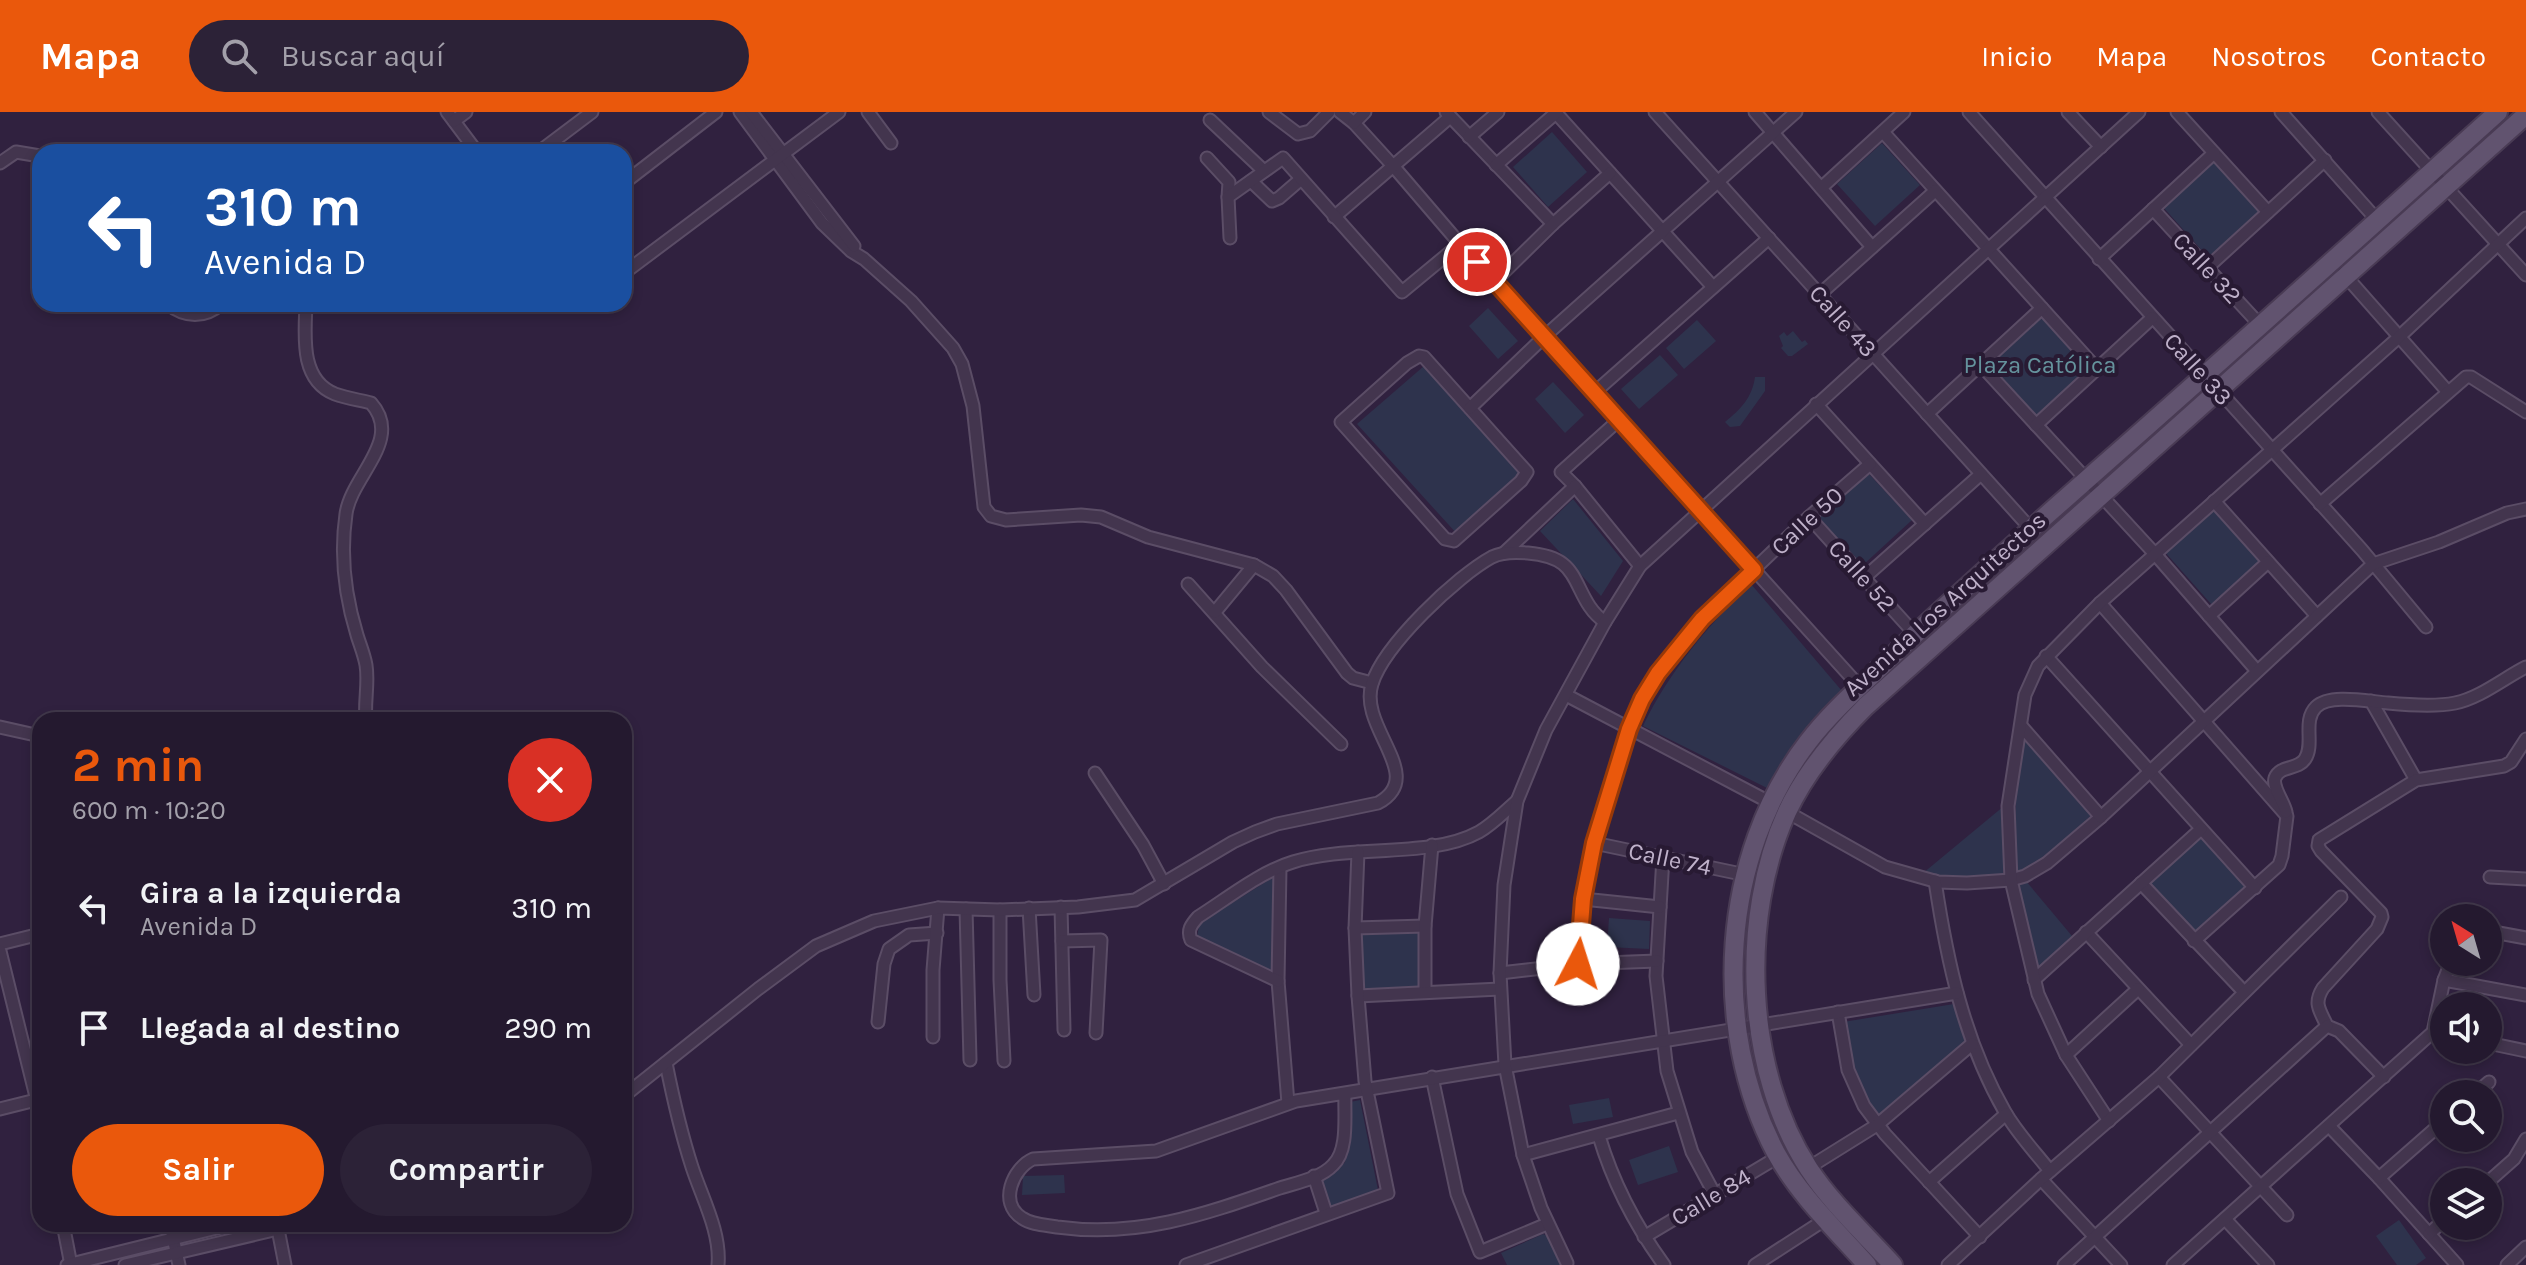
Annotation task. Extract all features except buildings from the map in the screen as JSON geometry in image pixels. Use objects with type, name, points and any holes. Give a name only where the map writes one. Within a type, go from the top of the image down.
[{"type":"main road","name":"Avenida Los Arquitectos","points":[[1867,1265],[1778,1157],[1749,1086],[1737,1027],[1733,959],[1738,910],[1746,875],[1805,745],[1838,708],[1915,634],[2498,112]]},
{"type":"main road","name":"Avenida Los Arquitectos","points":[[1893,1265],[1808,1168],[1775,1097],[1759,1024],[1756,986],[1763,888],[1775,842],[1779,808],[1857,715],[2526,115]]},
{"type":"street","points":[[466,112],[450,117],[471,144]]},
{"type":"street","points":[[550,144],[592,112]]},
{"type":"street","points":[[632,177],[716,112]]},
{"type":"street","points":[[740,112],[779,157]]},
{"type":"street","points":[[751,112],[822,223],[931,322],[958,356],[973,406],[984,507],[991,516],[1006,520],[1071,515],[1101,517],[1148,537],[1254,565],[1273,576],[1286,590],[1347,673],[1353,678],[1372,683]]},
{"type":"street","points":[[632,267],[839,112]]},
{"type":"street","points":[[868,112],[891,143]]},
{"type":"street","points":[[1269,112],[1298,134],[1310,131],[1329,112]]},
{"type":"street","points":[[1340,112],[1394,167],[1860,687]]},
{"type":"street","points":[[1354,123],[1365,112]]},
{"type":"street","points":[[1469,137],[1498,112]]},
{"type":"street","name":"Calle 43","points":[[1655,112],[2031,529]]},
{"type":"street","points":[[1755,112],[1872,247]]},
{"type":"street","points":[[1470,408],[1545,336],[1796,112]]},
{"type":"street","points":[[1821,188],[1904,112]]},
{"type":"street","name":"Calle 33","points":[[1969,112],[2426,627]]},
{"type":"street","points":[[1567,1263],[1547,1224],[1523,1155],[1505,1065],[1500,989],[1504,885],[1517,801],[1546,730],[1605,622],[1640,566],[2139,112]]},
{"type":"street","points":[[2177,112],[2268,212]]},
{"type":"street","points":[[2281,112],[2377,220]]},
{"type":"street","points":[[2380,112],[2526,275]]},
{"type":"street","points":[[1496,165],[1557,113],[1713,287]]},
{"type":"street","points":[[2070,113],[2101,147]]},
{"type":"street","points":[[1334,217],[1394,167],[1448,115],[1553,224]]},
{"type":"street","points":[[1210,120],[1264,171]]},
{"type":"street","points":[[1883,132],[2097,369]]},
{"type":"street","points":[[0,163],[16,152],[32,155]]},
{"type":"street","points":[[2099,259],[2214,153]]},
{"type":"street","points":[[1207,158],[1229,182],[1230,238]]},
{"type":"street","points":[[1228,197],[1283,158],[1402,292],[1460,244]]},
{"type":"street","points":[[2207,268],[2325,160]]},
{"type":"street","points":[[1495,281],[1610,173]]},
{"type":"street","points":[[1251,181],[1272,201],[1301,179]]},
{"type":"street","points":[[1819,295],[1935,191]]},
{"type":"street","name":"Calle 32","points":[[2153,209],[2261,326]]},
{"type":"street","points":[[2109,1121],[2066,1055],[2034,980],[2011,880],[2008,806],[2025,695],[2038,666],[2100,603],[2399,337],[2526,218]]},
{"type":"street","points":[[1595,392],[1769,238]]},
{"type":"street","points":[[2332,261],[2448,392]]},
{"type":"street","points":[[1927,414],[2042,308]]},
{"type":"street","points":[[181,312],[194,315],[209,312]]},
{"type":"street","points":[[306,312],[305,345],[308,363],[316,378],[332,393],[371,403],[383,426],[380,446],[347,503],[344,530],[344,580],[366,668],[366,712]]},
{"type":"street","points":[[2036,425],[2152,318]]},
{"type":"street","points":[[1419,356],[1424,357],[1470,408],[1527,472],[1521,481],[1454,541],[1449,541],[1341,420],[1419,356]]},
{"type":"street","points":[[1981,365],[2155,554],[2257,671]]},
{"type":"street","points":[[2320,504],[2466,377],[2471,377],[2526,412]]},
{"type":"street","points":[[1816,404],[1925,524]]},
{"type":"street","points":[[1620,419],[1561,472],[1640,566]]},
{"type":"street","name":"Calle 50","points":[[1578,964],[1583,899],[1594,843],[1629,729],[1642,699],[1658,673],[1702,619],[1809,517],[1870,464]]},
{"type":"street","points":[[1864,578],[1981,474]]},
{"type":"street","points":[[632,1090],[816,946],[874,921],[938,908],[1000,910],[1135,900],[1255,832],[1388,798],[1396,786],[1396,767],[1371,709],[1372,683],[1393,648],[1416,621],[1466,576],[1504,553],[1575,486]]},
{"type":"street","points":[[2214,501],[2317,616]]},
{"type":"street","points":[[1566,695],[1868,859],[1905,874],[1935,881],[1967,883],[2011,880],[2047,863],[2101,817],[2373,564],[2439,542],[2496,517],[2526,509]]},
{"type":"street","name":"Calle 52","points":[[1809,517],[1915,634]]},
{"type":"street","points":[[1504,553],[1541,556],[1563,564],[1589,609],[1605,622]]},
{"type":"street","points":[[2209,616],[2268,562]]},
{"type":"street","points":[[1215,612],[1254,565]]},
{"type":"street","points":[[1188,584],[1262,667],[1341,744]]},
{"type":"street","points":[[2100,603],[2287,816]]},
{"type":"street","points":[[2046,656],[2255,888]]},
{"type":"street","points":[[2194,941],[2279,865],[2287,816],[2274,782],[2282,770],[2305,761],[2310,716],[2317,706],[2328,700],[2453,703],[2465,700],[2526,667]]},
{"type":"street","points":[[2371,701],[2416,780]]},
{"type":"street","points":[[0,727],[32,734]]},
{"type":"street","points":[[2022,727],[2101,817]]},
{"type":"street","points":[[2384,1077],[2339,1031],[2327,1026],[2317,1005],[2317,998],[2377,929],[2382,917],[2321,851],[2319,840],[2416,780],[2504,766],[2511,762],[2526,739]]},
{"type":"street","points":[[1095,773],[1143,845],[1164,884]]},
{"type":"street","points":[[1278,981],[1191,940],[1191,925],[1198,917],[1280,868],[1300,860],[1455,841],[1476,833],[1517,801]]},
{"type":"street","points":[[2034,980],[2201,829]]},
{"type":"street","name":"Calle 74","points":[[1594,843],[1746,875]]},
{"type":"street","points":[[1425,992],[1425,926],[1432,845]]},
{"type":"street","points":[[1186,1265],[1388,1193],[1366,1091],[1355,928],[1358,852]]},
{"type":"street","points":[[1663,857],[1656,976],[1662,1039],[1678,1113],[1692,1152],[1715,1195]]},
{"type":"street","points":[[1280,868],[1278,981],[1288,1103]]},
{"type":"street","points":[[2490,877],[2526,879]]},
{"type":"street","points":[[1935,881],[1957,993],[1972,1044],[2006,1114],[2045,1175],[2094,1237],[2121,1265]]},
{"type":"street","points":[[2141,883],[2244,992]]},
{"type":"street","points":[[1948,1265],[2045,1175],[2159,1077],[2341,897]]},
{"type":"street","points":[[1583,899],[1660,907]]},
{"type":"street","points":[[1061,907],[1064,1030]]},
{"type":"street","points":[[933,1037],[933,970],[938,908]]},
{"type":"street","points":[[1029,908],[1034,995]]},
{"type":"street","points":[[966,909],[970,1060]]},
{"type":"street","points":[[1000,910],[1004,1061]]},
{"type":"street","points":[[1355,928],[1425,926]]},
{"type":"street","points":[[2086,932],[2191,1045]]},
{"type":"street","points":[[878,1022],[884,964],[889,949],[909,935],[937,933]]},
{"type":"street","points":[[2502,934],[2526,938]]},
{"type":"street","points":[[0,944],[32,936]]},
{"type":"street","points":[[1062,941],[1101,940],[1096,1033]]},
{"type":"street","points":[[0,951],[32,1077]]},
{"type":"street","points":[[1500,973],[1578,964],[1657,961]]},
{"type":"street","points":[[2443,992],[2446,976]]},
{"type":"street","points":[[2444,980],[2526,995]]},
{"type":"street","points":[[1358,996],[1500,989]]},
{"type":"street","points":[[2066,1055],[2138,989]]},
{"type":"street","points":[[1345,1095],[1340,1157],[1333,1166],[1314,1176],[1208,1212],[1151,1227],[1093,1230],[1025,1220],[1012,1207],[1010,1192],[1016,1173],[1033,1159],[1156,1151],[1288,1103],[1662,1039],[1957,993]]},
{"type":"street","points":[[1838,1012],[1848,1070],[1864,1106],[1877,1125],[1980,1237]]},
{"type":"street","points":[[2064,1265],[2327,1026]]},
{"type":"street","points":[[2173,1265],[2384,1077],[2430,1040]]},
{"type":"street","points":[[1808,1168],[1877,1125],[1972,1044]]},
{"type":"street","points":[[2502,1046],[2526,1051]]},
{"type":"street","points":[[666,1063],[684,1141],[717,1240],[718,1265]]},
{"type":"street","points":[[1432,1077],[1457,1194],[1480,1252],[1547,1224]]},
{"type":"street","points":[[2159,1077],[2287,1215]]},
{"type":"street","points":[[0,1109],[32,1105]]},
{"type":"street","points":[[1523,1155],[1678,1113]]},
{"type":"street","points":[[1929,1182],[2006,1114]]},
{"type":"street","points":[[2329,1126],[2457,1265]]},
{"type":"street","points":[[2379,1178],[2430,1133]]},
{"type":"street","points":[[1599,1136],[1613,1180],[1644,1237],[1664,1265]]},
{"type":"street","points":[[2502,1170],[2514,1159],[2526,1139]]},
{"type":"street","name":"Calle 84","points":[[1644,1237],[1778,1157]]},
{"type":"street","points":[[1314,1176],[1326,1213]]},
{"type":"street","points":[[1760,1264],[1826,1219]]},
{"type":"street","points":[[2225,1219],[2268,1265]]},
{"type":"street","points":[[64,1232],[70,1265],[199,1232]]},
{"type":"street","points":[[172,1232],[178,1259]]},
{"type":"street","points":[[125,1265],[178,1259],[262,1232]]},
{"type":"street","points":[[278,1232],[285,1265]]},
{"type":"street","points":[[2507,1265],[2526,1247]]},
{"type":"green space","points":[[1552,132],[1587,172],[1548,207],[1513,167]]},
{"type":"green space","points":[[1882,143],[1920,185],[1875,226],[1837,184]]},
{"type":"green space","points":[[2212,160],[2218,161],[2262,209],[2261,214],[2213,256],[2206,255],[2163,207]]},
{"type":"green space","points":[[1488,308],[1518,341],[1498,359],[1469,326]]},
{"type":"green space","name":"Plaza Católica","points":[[2042,308],[2097,369],[2037,419],[1987,364]]},
{"type":"green space","points":[[1697,320],[1716,341],[1684,369],[1666,348]]},
{"type":"green space","points":[[1793,331],[1802,342],[1805,340],[1808,344],[1788,356],[1781,348],[1779,336],[1784,332],[1787,336]]},
{"type":"green space","points":[[1660,355],[1678,375],[1639,409],[1621,389]]},
{"type":"green space","points":[[1424,366],[1523,477],[1458,535],[1357,424]]},
{"type":"green space","points":[[1755,377],[1765,377],[1765,391],[1740,426],[1730,427],[1725,422],[1745,402]]},
{"type":"green space","points":[[1553,382],[1584,415],[1565,433],[1535,399]]},
{"type":"green space","points":[[1868,473],[1912,520],[1863,565],[1819,518]]},
{"type":"green space","points":[[1573,499],[1623,561],[1601,596],[1540,531]]},
{"type":"green space","points":[[2215,508],[2263,559],[2212,605],[2164,551]]},
{"type":"green space","points":[[1751,584],[1842,691],[1802,735],[1769,789],[1643,726],[1691,650]]},
{"type":"green space","points":[[2023,733],[2095,812],[2045,858],[2016,873],[2016,803]]},
{"type":"green space","points":[[2004,806],[2003,876],[1961,878],[1922,874]]},
{"type":"green space","points":[[2200,837],[2246,886],[2195,933],[2149,885]]},
{"type":"green space","points":[[1275,879],[1271,971],[1197,937],[1203,921]]},
{"type":"green space","points":[[2026,881],[2072,936],[2036,970],[2018,884]]},
{"type":"green space","points":[[1609,918],[1650,921],[1649,949],[1607,947]]},
{"type":"green space","points":[[1420,931],[1419,986],[1361,990],[1361,933]]},
{"type":"green space","points":[[1954,1004],[1966,1041],[1876,1117],[1855,1071],[1843,1022]]},
{"type":"green space","points":[[1609,1098],[1613,1117],[1573,1124],[1569,1105]]},
{"type":"green space","points":[[1360,1100],[1378,1190],[1329,1209],[1319,1179],[1336,1172],[1345,1162],[1350,1102]]},
{"type":"green space","points":[[1669,1146],[1678,1172],[1638,1185],[1629,1160]]},
{"type":"green space","points":[[1064,1175],[1065,1193],[1022,1195],[1023,1176]]},
{"type":"green space","points":[[2399,1220],[2426,1258],[2416,1265],[2397,1265],[2376,1236]]},
{"type":"green space","points":[[1543,1234],[1550,1237],[1564,1265],[1507,1265],[1501,1253]]},
{"type":"route","points":[[1477,262],[1754,570],[1702,619],[1658,673],[1642,699],[1629,729],[1594,843],[1583,899],[1578,964]]}]
